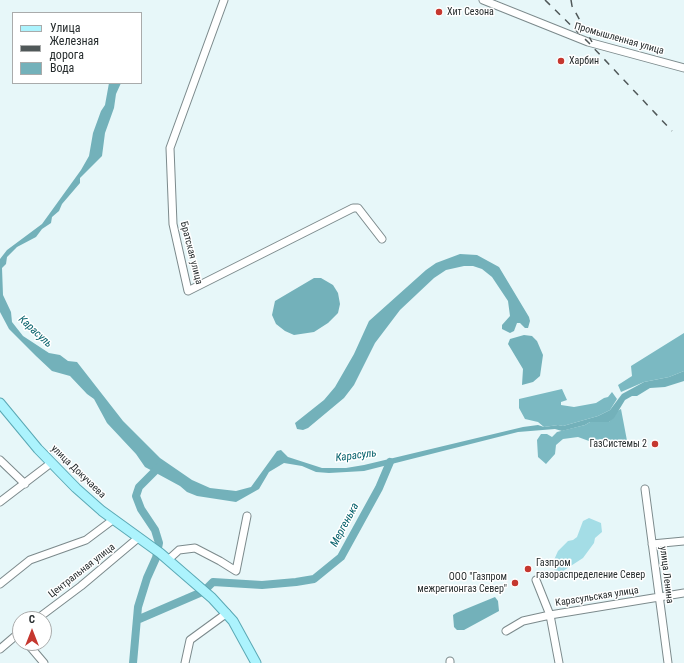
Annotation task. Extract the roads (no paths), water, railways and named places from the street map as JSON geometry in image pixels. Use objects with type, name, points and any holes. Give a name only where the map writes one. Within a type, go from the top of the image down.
[{"type":"main road","name":"улица Докучаева","points":[[0,403],[51,463],[76,488],[138,538],[160,553],[227,613],[236,626],[256,663]]},
{"type":"street","name":"Братская улица","points":[[224,0],[170,148],[173,224],[188,291],[353,208],[358,208],[382,239]]},
{"type":"street","name":"Промышленная улица","points":[[483,0],[588,42],[684,68]]},
{"type":"street","points":[[0,460],[24,484]]},
{"type":"street","points":[[0,502],[51,463]]},
{"type":"street","name":"улица Ленина","points":[[645,489],[658,598],[668,663]]},
{"type":"street","points":[[168,560],[179,550],[195,548],[220,560],[236,571],[247,516]]},
{"type":"street","points":[[0,584],[30,560],[86,540],[114,519]]},
{"type":"street","name":"Центральная улица","points":[[48,611],[81,586],[138,538]]},
{"type":"street","points":[[652,544],[684,541]]},
{"type":"street","name":"Карасульская улица","points":[[536,580],[550,615],[684,593]]},
{"type":"street","points":[[185,663],[190,640],[227,613]]},
{"type":"street","points":[[506,631],[523,621],[550,615],[559,663]]},
{"type":"street","points":[[0,649],[12,639]]},
{"type":"street","points":[[34,651],[44,663]]},
{"type":"water","points":[[109,84],[121,84],[116,94],[114,108],[105,133],[102,156],[80,178],[80,183],[62,204],[59,211],[52,217],[51,223],[42,229],[36,237],[17,247],[7,257],[6,264],[2,268],[3,295],[11,312],[12,322],[23,336],[49,353],[60,355],[68,361],[77,362],[123,421],[160,458],[192,480],[210,488],[236,491],[251,487],[277,451],[281,450],[288,457],[322,468],[346,468],[523,427],[538,425],[544,427],[558,425],[563,426],[598,416],[610,410],[622,394],[644,382],[669,377],[684,371],[684,381],[665,387],[650,388],[637,396],[632,396],[625,400],[614,418],[609,422],[590,422],[585,425],[562,431],[555,429],[518,432],[364,471],[329,473],[316,472],[302,466],[284,463],[269,472],[259,489],[236,502],[197,496],[187,492],[180,486],[145,467],[136,454],[107,423],[94,399],[87,394],[70,376],[52,371],[9,329],[0,312],[0,259],[7,250],[42,224],[81,170],[89,156],[93,133],[101,111],[105,105]]},
{"type":"water","points":[[460,254],[477,255],[499,267],[529,317],[530,321],[528,328],[525,328],[520,323],[517,323],[514,331],[510,333],[502,329],[502,325],[510,316],[508,301],[492,277],[482,269],[473,266],[464,266],[446,270],[434,278],[400,310],[375,343],[354,385],[344,398],[308,428],[303,430],[297,429],[295,423],[324,400],[335,387],[354,354],[369,321],[426,270],[436,263]]},
{"type":"water","points":[[314,278],[321,278],[333,285],[338,293],[340,304],[338,313],[328,323],[314,332],[294,335],[285,331],[276,324],[272,315],[275,301]]},
{"type":"water","points":[[524,335],[532,336],[537,341],[543,355],[540,376],[533,382],[522,385],[523,369],[508,344],[510,339]]},
{"type":"water","points":[[495,597],[498,601],[499,611],[464,630],[457,630],[454,627],[453,615]]},
{"type":"waterway","name":"Мергенька","points":[[208,587],[213,582],[262,585],[314,579],[341,557],[379,488],[390,462]]},
{"type":"waterway","name":"Мергенька","points":[[133,663],[138,607],[147,578],[156,558],[159,543],[155,530],[141,509],[136,496],[139,487],[160,466]]},
{"type":"waterway","name":"Мергенька","points":[[137,620],[202,592]]},
{"type":"railway","points":[[545,0],[588,42],[672,131]]},
{"type":"railway","points":[[571,0],[572,6],[592,42]]},
{"type":"place","name":"Хит Сезона","points":[[439,12]]},
{"type":"place","name":"Харбин","points":[[561,61]]},
{"type":"place","name":"ГазСистемы 2","points":[[655,444]]},
{"type":"place","name":"Газпром газораспределение Север","points":[[528,569]]},
{"type":"place","name":"ООО \"Газпром межрегионгаз Север\"","points":[[515,583]]},
{"type":"water label","name":"Карасуль","points":[[35,332]]},
{"type":"water label","name":"Карасуль","points":[[356,456]]}]
